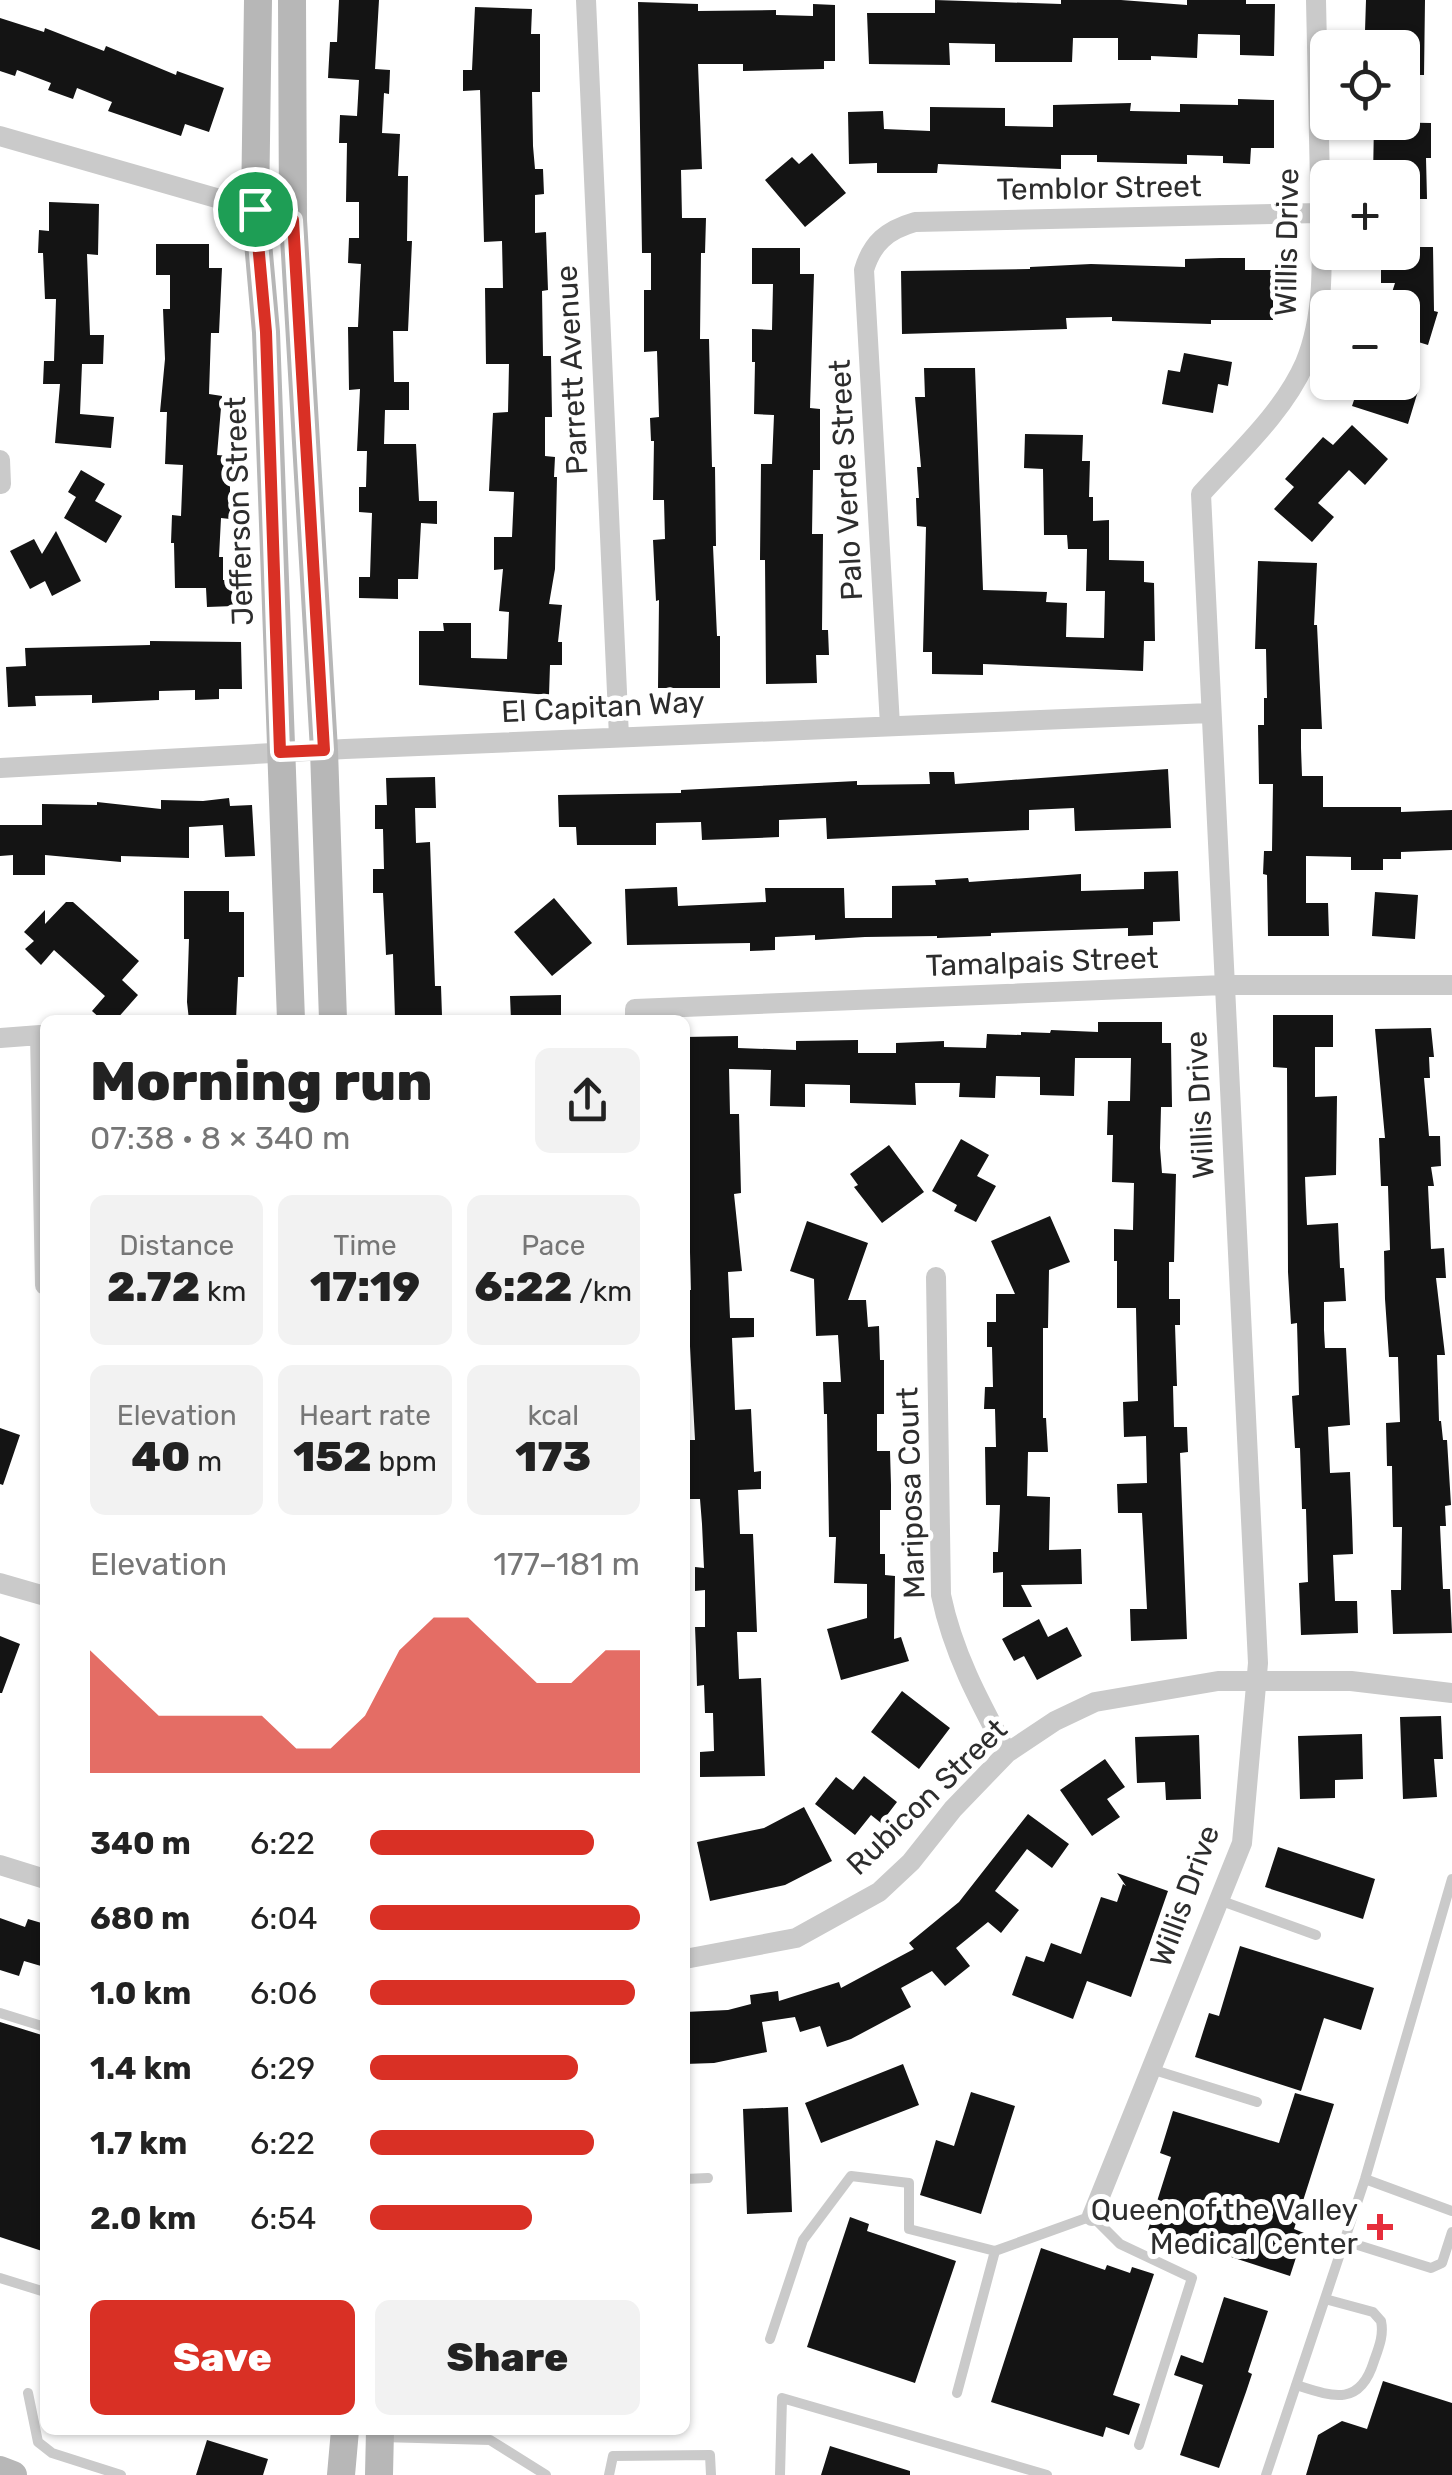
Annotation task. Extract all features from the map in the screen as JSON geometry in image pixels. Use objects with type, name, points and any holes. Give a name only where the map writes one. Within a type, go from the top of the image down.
[{"type":"main road","name":"Jefferson Street","points":[[258,0],[255,209],[266,332],[291,1015]]},
{"type":"main road","points":[[292,0],[293,220],[324,750],[334,1015]]},
{"type":"main road","points":[[339,2471],[344,2435]]},
{"type":"main road","points":[[379,2475],[380,2435]]},
{"type":"main road","points":[[0,2470],[13,2475]]},
{"type":"street","name":"Parrett Avenue","points":[[586,0],[618,737]]},
{"type":"street","name":"Willis Drive","points":[[1316,0],[1319,160]]},
{"type":"street","points":[[0,136],[293,220]]},
{"type":"street","name":"Temblor Street","points":[[882,237],[915,222],[1310,213]]},
{"type":"street","name":"Palo Verde Street","points":[[882,237],[869,252],[864,270],[890,725]]},
{"type":"street","name":"Willis Drive","points":[[1092,2216],[1242,1843],[1258,1663],[1201,494],[1258,432],[1304,364],[1315,332],[1320,270]]},
{"type":"street","points":[[0,460],[1,484]]},
{"type":"street","name":"El Capitan Way","points":[[0,768],[280,752],[1210,712]]},
{"type":"street","name":"Tamalpais Street","points":[[635,1014],[1224,985],[1452,985]]},
{"type":"street","points":[[0,1038],[40,1036]]},
{"type":"street","name":"Mariposa Court","points":[[936,1277],[941,1595],[948,1632],[961,1667],[1007,1753]]},
{"type":"street","points":[[0,1583],[40,1595]]},
{"type":"street","name":"Rubicon Street","points":[[690,1958],[796,1938],[879,1892],[911,1862],[953,1809],[1007,1753],[1055,1721],[1095,1702],[1218,1682],[1256,1681],[1350,1680],[1452,1693]]},
{"type":"street","points":[[0,1865],[40,1877]]},
{"type":"lane","points":[[1266,2475],[1366,2179],[1452,1879]]},
{"type":"lane","points":[[1219,1900],[1316,1935]]},
{"type":"lane","points":[[0,2013],[40,2025]]},
{"type":"lane","points":[[1151,2069],[1258,2102]]},
{"type":"lane","points":[[770,2339],[803,2240],[850,2176],[909,2183],[909,2229],[995,2251],[1092,2216],[1120,2244],[1192,2278],[1138,2445]]},
{"type":"lane","points":[[690,2179],[708,2178]]},
{"type":"lane","points":[[1366,2179],[1452,2211]]},
{"type":"lane","points":[[1345,2240],[1432,2268],[1442,2264],[1452,2232]]},
{"type":"lane","points":[[957,2393],[995,2251]]},
{"type":"lane","points":[[0,2278],[40,2290]]},
{"type":"lane","points":[[1296,2385],[1326,2395],[1348,2395],[1365,2384],[1371,2372],[1382,2336],[1381,2321],[1373,2312],[1325,2299]]},
{"type":"lane","points":[[28,2393],[38,2442],[52,2453],[121,2475]]},
{"type":"lane","points":[[780,2475],[782,2398],[1047,2475]]},
{"type":"lane","points":[[398,2435],[490,2440],[546,2475]]},
{"type":"lane","points":[[609,2475],[613,2456],[710,2455],[710,2475]]},
{"type":"building","points":[[339,0],[379,0],[375,69],[390,70],[389,94],[384,93],[382,133],[400,134],[398,176],[408,176],[407,241],[412,241],[408,331],[393,331],[394,382],[409,382],[409,410],[385,410],[384,444],[416,444],[419,501],[437,501],[437,524],[421,523],[418,579],[398,579],[398,599],[359,598],[359,577],[370,577],[372,513],[359,512],[359,487],[366,487],[367,451],[357,451],[360,389],[349,390],[348,327],[358,327],[361,264],[348,263],[349,238],[359,238],[359,202],[346,202],[347,143],[339,143],[340,115],[357,116],[359,80],[328,78],[330,42],[337,42]]},
{"type":"building","points":[[935,0],[1061,4],[1061,0],[1121,0],[1187,5],[1187,0],[1246,0],[1246,4],[1275,4],[1274,56],[1240,55],[1240,35],[1198,34],[1197,58],[1151,56],[1151,60],[1118,60],[1118,38],[1073,38],[1072,62],[995,62],[995,44],[949,43],[950,65],[869,64],[867,13],[935,13]]},
{"type":"building","points":[[1366,0],[1425,0],[1424,75],[1420,75],[1420,30],[1365,30]]},
{"type":"building","points":[[638,2],[698,4],[698,11],[776,10],[776,15],[813,16],[813,4],[835,5],[835,61],[824,61],[824,69],[743,71],[743,64],[698,64],[702,169],[681,170],[682,218],[706,218],[705,253],[701,253],[700,339],[709,339],[720,688],[658,688],[659,600],[656,601],[653,540],[665,539],[664,500],[653,500],[654,441],[650,418],[659,417],[657,351],[644,352],[644,290],[651,290],[651,253],[642,253]]},
{"type":"building","points":[[475,7],[532,9],[531,34],[540,34],[540,92],[532,92],[533,146],[535,169],[543,169],[544,194],[535,195],[535,233],[546,232],[548,290],[542,291],[543,356],[551,356],[552,417],[545,417],[545,456],[555,457],[557,477],[555,569],[549,604],[562,605],[558,642],[562,642],[562,665],[550,665],[549,695],[419,685],[419,631],[444,631],[443,623],[471,623],[471,658],[507,659],[509,612],[499,611],[503,569],[494,570],[494,537],[512,537],[514,492],[489,491],[493,413],[508,412],[509,364],[486,364],[485,288],[503,288],[502,241],[484,242],[480,90],[463,91],[463,70],[472,70]]},
{"type":"building","points":[[0,18],[44,32],[45,28],[104,51],[106,46],[176,75],[177,71],[224,88],[209,132],[185,124],[181,136],[108,111],[112,102],[77,88],[73,99],[48,90],[51,83],[17,70],[15,76],[0,71]]},
{"type":"building","points":[[1238,99],[1274,100],[1274,148],[1251,148],[1250,164],[1223,163],[1223,156],[1187,155],[1187,164],[1097,162],[1097,155],[1061,155],[1061,169],[938,164],[937,173],[877,173],[877,163],[849,164],[848,112],[883,111],[884,129],[930,131],[930,107],[1005,108],[1005,126],[1053,127],[1053,105],[1131,103],[1130,111],[1180,112],[1180,104],[1238,105]]},
{"type":"building","points":[[1420,123],[1431,123],[1431,158],[1426,158],[1427,199],[1420,199],[1420,160],[1373,160],[1374,140],[1420,140]]},
{"type":"building","points":[[812,153],[846,193],[805,227],[765,180],[792,157],[799,164]]},
{"type":"building","points":[[49,202],[99,204],[98,255],[87,254],[90,335],[104,335],[103,364],[82,364],[80,414],[114,417],[111,448],[55,443],[60,384],[43,384],[44,361],[54,361],[56,299],[45,299],[43,253],[38,253],[39,230],[49,231]]},
{"type":"building","points":[[156,244],[209,244],[209,268],[222,268],[219,333],[211,333],[209,394],[222,396],[217,455],[230,456],[230,519],[221,518],[219,557],[223,557],[223,580],[234,580],[234,606],[207,607],[206,588],[175,588],[172,515],[181,516],[183,465],[165,464],[167,412],[160,412],[165,359],[163,309],[170,309],[170,275],[156,275]]},
{"type":"building","points":[[1420,247],[1433,247],[1434,311],[1438,312],[1428,345],[1420,343],[1420,290],[1393,290],[1395,283],[1381,283],[1381,270],[1420,270]]},
{"type":"building","points":[[752,248],[800,248],[800,274],[814,274],[810,408],[820,409],[820,470],[813,470],[812,534],[823,534],[822,630],[828,630],[829,655],[816,655],[817,683],[766,684],[765,560],[760,560],[761,464],[772,464],[774,415],[754,414],[752,329],[772,330],[773,284],[752,284]]},
{"type":"building","points":[[1245,258],[1245,270],[1273,270],[1273,320],[1211,320],[1211,324],[1066,318],[1067,329],[902,334],[901,271],[1091,264],[1185,267],[1185,259]]},
{"type":"building","points":[[1184,353],[1232,362],[1228,386],[1218,384],[1213,413],[1162,404],[1168,370],[1180,372]]},
{"type":"building","points":[[924,368],[975,368],[983,590],[1047,592],[1046,602],[1067,603],[1066,637],[1104,638],[1105,591],[1086,591],[1087,549],[1068,549],[1067,535],[1044,535],[1043,469],[1024,468],[1025,434],[1083,435],[1082,461],[1090,461],[1093,521],[1109,520],[1109,560],[1144,561],[1144,582],[1154,583],[1155,641],[1144,641],[1143,671],[983,664],[983,675],[932,674],[932,652],[923,652],[926,527],[917,526],[916,498],[917,467],[921,467],[915,397],[925,397]]},
{"type":"building","points":[[1354,400],[1415,400],[1408,424],[1352,406]]},
{"type":"building","points":[[1352,425],[1388,459],[1365,485],[1349,470],[1318,503],[1334,517],[1312,542],[1274,509],[1294,487],[1285,479],[1323,437],[1333,445]]},
{"type":"building","points":[[81,470],[105,484],[95,501],[122,516],[106,543],[64,518],[76,497],[68,492]]},
{"type":"building","points":[[56,531],[81,581],[52,596],[45,581],[30,589],[10,551],[34,539],[42,554]]},
{"type":"building","points":[[1258,561],[1317,563],[1314,625],[1322,729],[1301,729],[1301,748],[1302,776],[1323,776],[1323,807],[1401,807],[1401,812],[1452,810],[1452,850],[1401,852],[1401,859],[1383,859],[1383,870],[1351,870],[1351,857],[1306,856],[1306,903],[1328,903],[1329,936],[1268,936],[1267,875],[1263,874],[1264,851],[1272,851],[1273,784],[1259,784],[1258,725],[1264,725],[1267,698],[1266,649],[1255,649]]},
{"type":"building","points":[[150,641],[241,642],[242,689],[219,689],[219,699],[195,700],[195,690],[159,691],[159,700],[92,703],[92,695],[35,696],[36,706],[8,707],[6,667],[26,666],[25,648],[150,645]]},
{"type":"building","points":[[1168,769],[1171,828],[1075,831],[1074,808],[1029,810],[1029,830],[827,839],[826,818],[779,820],[779,837],[702,840],[701,822],[656,823],[656,845],[577,845],[576,827],[559,827],[558,795],[681,793],[857,781],[857,785],[930,784],[929,772],[954,772],[955,784]]},
{"type":"building","points":[[435,777],[436,808],[415,808],[416,843],[430,842],[435,986],[441,986],[442,1015],[395,1015],[393,954],[386,955],[383,893],[373,893],[373,869],[384,869],[383,829],[375,829],[375,805],[387,805],[386,778]]},
{"type":"building","points":[[229,798],[230,806],[252,805],[255,856],[225,857],[223,825],[189,827],[189,858],[121,856],[121,862],[45,855],[45,875],[13,875],[13,855],[0,856],[0,825],[42,825],[42,804],[97,802],[161,809],[161,800]]},
{"type":"building","points":[[1178,871],[1180,921],[1153,922],[1153,935],[1128,936],[1128,928],[937,938],[815,940],[815,935],[775,937],[775,950],[750,951],[750,943],[627,945],[625,889],[677,887],[678,906],[766,902],[765,888],[844,888],[845,918],[892,918],[892,886],[936,885],[935,880],[968,878],[969,882],[1081,874],[1081,891],[1144,889],[1144,872]]},
{"type":"building","points":[[184,891],[229,891],[229,912],[244,912],[244,977],[238,977],[236,1015],[188,1015],[189,939],[184,939]]},
{"type":"building","points":[[1375,892],[1418,895],[1415,939],[1372,936]]},
{"type":"building","points":[[554,898],[592,943],[552,976],[514,932]]},
{"type":"building","points":[[66,902],[73,902],[139,961],[122,980],[138,995],[120,1015],[96,1015],[92,1011],[105,996],[54,950],[41,965],[25,949],[34,941],[24,932],[45,910],[45,924]]},
{"type":"building","points":[[561,995],[561,1015],[511,1015],[510,996]]},
{"type":"building","points":[[1273,1015],[1333,1015],[1333,1047],[1315,1047],[1315,1097],[1337,1096],[1336,1175],[1305,1177],[1306,1204],[1307,1225],[1338,1223],[1340,1268],[1344,1268],[1346,1301],[1324,1302],[1324,1330],[1325,1348],[1346,1348],[1350,1425],[1328,1427],[1330,1473],[1350,1472],[1353,1554],[1333,1555],[1335,1601],[1357,1601],[1358,1633],[1301,1635],[1299,1583],[1308,1582],[1306,1509],[1302,1509],[1300,1448],[1295,1448],[1292,1396],[1299,1395],[1297,1323],[1291,1324],[1288,1272],[1287,1068],[1273,1067]]},
{"type":"building","points":[[1098,1022],[1162,1022],[1162,1043],[1171,1043],[1172,1107],[1161,1107],[1160,1148],[1162,1173],[1176,1174],[1169,1299],[1180,1299],[1180,1325],[1175,1325],[1174,1427],[1187,1427],[1188,1452],[1180,1453],[1187,1639],[1131,1641],[1130,1609],[1147,1609],[1142,1513],[1118,1513],[1117,1484],[1147,1483],[1146,1436],[1124,1437],[1123,1402],[1138,1401],[1136,1308],[1117,1308],[1114,1261],[1114,1229],[1133,1230],[1134,1183],[1112,1182],[1113,1135],[1107,1135],[1108,1101],[1130,1101],[1131,1058],[1075,1058],[1074,1096],[1040,1095],[1040,1077],[996,1076],[995,1098],[959,1097],[960,1083],[915,1083],[916,1105],[850,1103],[850,1085],[805,1084],[805,1107],[770,1106],[771,1070],[729,1069],[730,1114],[739,1114],[741,1193],[734,1194],[742,1271],[728,1272],[730,1318],[754,1318],[754,1337],[732,1338],[735,1410],[751,1409],[754,1472],[761,1471],[761,1489],[738,1490],[740,1534],[753,1534],[757,1632],[737,1632],[739,1679],[761,1678],[765,1776],[700,1777],[700,1752],[714,1751],[713,1713],[705,1713],[704,1685],[697,1686],[695,1627],[705,1627],[705,1590],[695,1591],[695,1567],[704,1568],[702,1524],[700,1499],[690,1499],[690,1440],[695,1440],[690,1346],[690,1037],[738,1036],[738,1048],[796,1050],[796,1041],[858,1040],[858,1053],[896,1053],[896,1043],[944,1041],[944,1047],[986,1048],[987,1034],[1098,1032]]},
{"type":"building","points":[[1431,1028],[1434,1057],[1429,1057],[1430,1078],[1424,1078],[1429,1136],[1440,1136],[1441,1166],[1431,1167],[1434,1186],[1428,1186],[1431,1249],[1444,1248],[1446,1278],[1436,1278],[1445,1355],[1437,1355],[1439,1421],[1443,1440],[1447,1440],[1451,1505],[1445,1506],[1446,1526],[1440,1526],[1443,1589],[1450,1589],[1452,1633],[1393,1634],[1391,1590],[1401,1590],[1402,1527],[1393,1527],[1392,1466],[1387,1466],[1386,1423],[1400,1422],[1398,1357],[1389,1357],[1385,1299],[1384,1251],[1390,1250],[1388,1186],[1381,1186],[1379,1138],[1385,1138],[1375,1029]]},
{"type":"building","points":[[961,1139],[989,1155],[977,1176],[996,1186],[976,1222],[954,1211],[957,1205],[932,1191]]},
{"type":"building","points":[[889,1145],[924,1192],[882,1223],[854,1187],[858,1185],[850,1174]]},
{"type":"building","points":[[1050,1216],[1070,1262],[1049,1270],[1048,1328],[1043,1328],[1043,1418],[1048,1452],[1028,1452],[1027,1496],[1050,1497],[1049,1550],[1081,1549],[1082,1584],[1021,1585],[1032,1607],[1003,1607],[1003,1572],[993,1573],[1000,1505],[986,1505],[985,1447],[996,1447],[995,1409],[984,1409],[985,1387],[993,1387],[987,1322],[996,1322],[996,1294],[1015,1294],[991,1241]]},
{"type":"building","points":[[807,1221],[868,1243],[848,1300],[866,1300],[868,1327],[879,1326],[880,1360],[884,1360],[884,1414],[877,1414],[877,1451],[890,1451],[891,1485],[891,1510],[880,1510],[880,1554],[885,1554],[885,1575],[895,1576],[894,1639],[901,1637],[909,1661],[841,1680],[827,1629],[867,1618],[867,1584],[834,1583],[836,1537],[829,1537],[823,1382],[841,1382],[838,1335],[816,1336],[814,1279],[790,1271]]},
{"type":"building","points":[[0,1428],[20,1435],[3,1485],[0,1484]]},
{"type":"building","points":[[1039,1619],[1048,1637],[1067,1627],[1082,1656],[1037,1680],[1024,1656],[1014,1661],[1002,1639]]},
{"type":"building","points":[[0,1636],[20,1644],[2,1693],[0,1693]]},
{"type":"building","points":[[902,1691],[950,1728],[919,1769],[871,1732]]},
{"type":"building","points":[[1441,1716],[1443,1759],[1434,1759],[1437,1797],[1403,1799],[1400,1717]]},
{"type":"building","points":[[1362,1734],[1363,1779],[1335,1780],[1335,1798],[1300,1799],[1298,1736]]},
{"type":"building","points":[[1199,1735],[1201,1799],[1166,1800],[1165,1782],[1137,1783],[1135,1737]]},
{"type":"building","points":[[1105,1759],[1125,1787],[1107,1799],[1120,1817],[1092,1836],[1060,1790]]},
{"type":"building","points":[[864,1776],[897,1802],[881,1823],[871,1815],[855,1835],[815,1804],[836,1777],[853,1790]]},
{"type":"building","points":[[804,1807],[832,1861],[785,1885],[710,1901],[697,1842],[764,1828]]},
{"type":"building","points":[[1028,1814],[1069,1844],[1052,1868],[1027,1849],[995,1891],[1019,1910],[1001,1933],[988,1922],[956,1948],[970,1966],[945,1986],[932,1971],[901,1988],[911,2007],[851,2039],[827,2047],[820,2026],[800,2032],[795,2017],[762,2022],[767,2052],[690,2064],[690,2012],[728,2010],[751,2004],[750,1995],[778,1991],[779,2001],[839,1982],[841,1988],[914,1949],[909,1943],[959,1902]]},
{"type":"building","points":[[1278,1847],[1375,1879],[1363,1919],[1265,1887]]},
{"type":"building","points":[[1117,1873],[1168,1891],[1131,1997],[1087,1981],[1073,2019],[1012,1995],[1026,1956],[1044,1962],[1051,1943],[1081,1954],[1101,1897],[1117,1902],[1123,1884],[1126,1886]]},
{"type":"building","points":[[0,1918],[25,1927],[28,1919],[40,1923],[40,1966],[24,1961],[19,1976],[0,1970]]},
{"type":"building","points":[[1240,1946],[1374,1988],[1361,2030],[1324,2018],[1301,2091],[1195,2057],[1209,2013],[1219,2016]]},
{"type":"building","points":[[0,2022],[40,2034],[40,2250],[0,2237]]},
{"type":"building","points":[[903,2064],[919,2105],[821,2143],[805,2103]]},
{"type":"building","points":[[971,2092],[1015,2106],[981,2214],[920,2195],[936,2140],[954,2146]]},
{"type":"building","points":[[1295,2093],[1334,2104],[1294,2229],[1304,2233],[1290,2276],[1148,2230],[1171,2157],[1160,2153],[1173,2111],[1279,2143]]},
{"type":"building","points":[[788,2107],[792,2212],[747,2214],[743,2109]]},
{"type":"building","points":[[850,2217],[869,2224],[867,2231],[956,2261],[915,2383],[807,2347]]},
{"type":"building","points":[[1041,2248],[1105,2270],[1107,2265],[1130,2273],[1132,2267],[1154,2274],[1113,2395],[1140,2404],[1129,2435],[1106,2427],[1103,2437],[991,2402]]},
{"type":"building","points":[[1224,2297],[1268,2311],[1248,2372],[1252,2374],[1219,2468],[1180,2455],[1203,2385],[1174,2375],[1181,2355],[1203,2363]]},
{"type":"building","points":[[1383,2381],[1452,2403],[1452,2475],[1306,2475],[1318,2435],[1342,2421],[1367,2429]]},
{"type":"building","points":[[207,2440],[268,2459],[263,2475],[196,2475]]},
{"type":"building","points":[[830,2446],[910,2471],[910,2475],[821,2475]]},
{"type":"place","name":"Queen of the Valley Medical Center","points":[[1380,2227]]},
{"type":"route","points":[[255,209],[293,220],[324,750],[280,752],[266,332],[255,209]]}]
